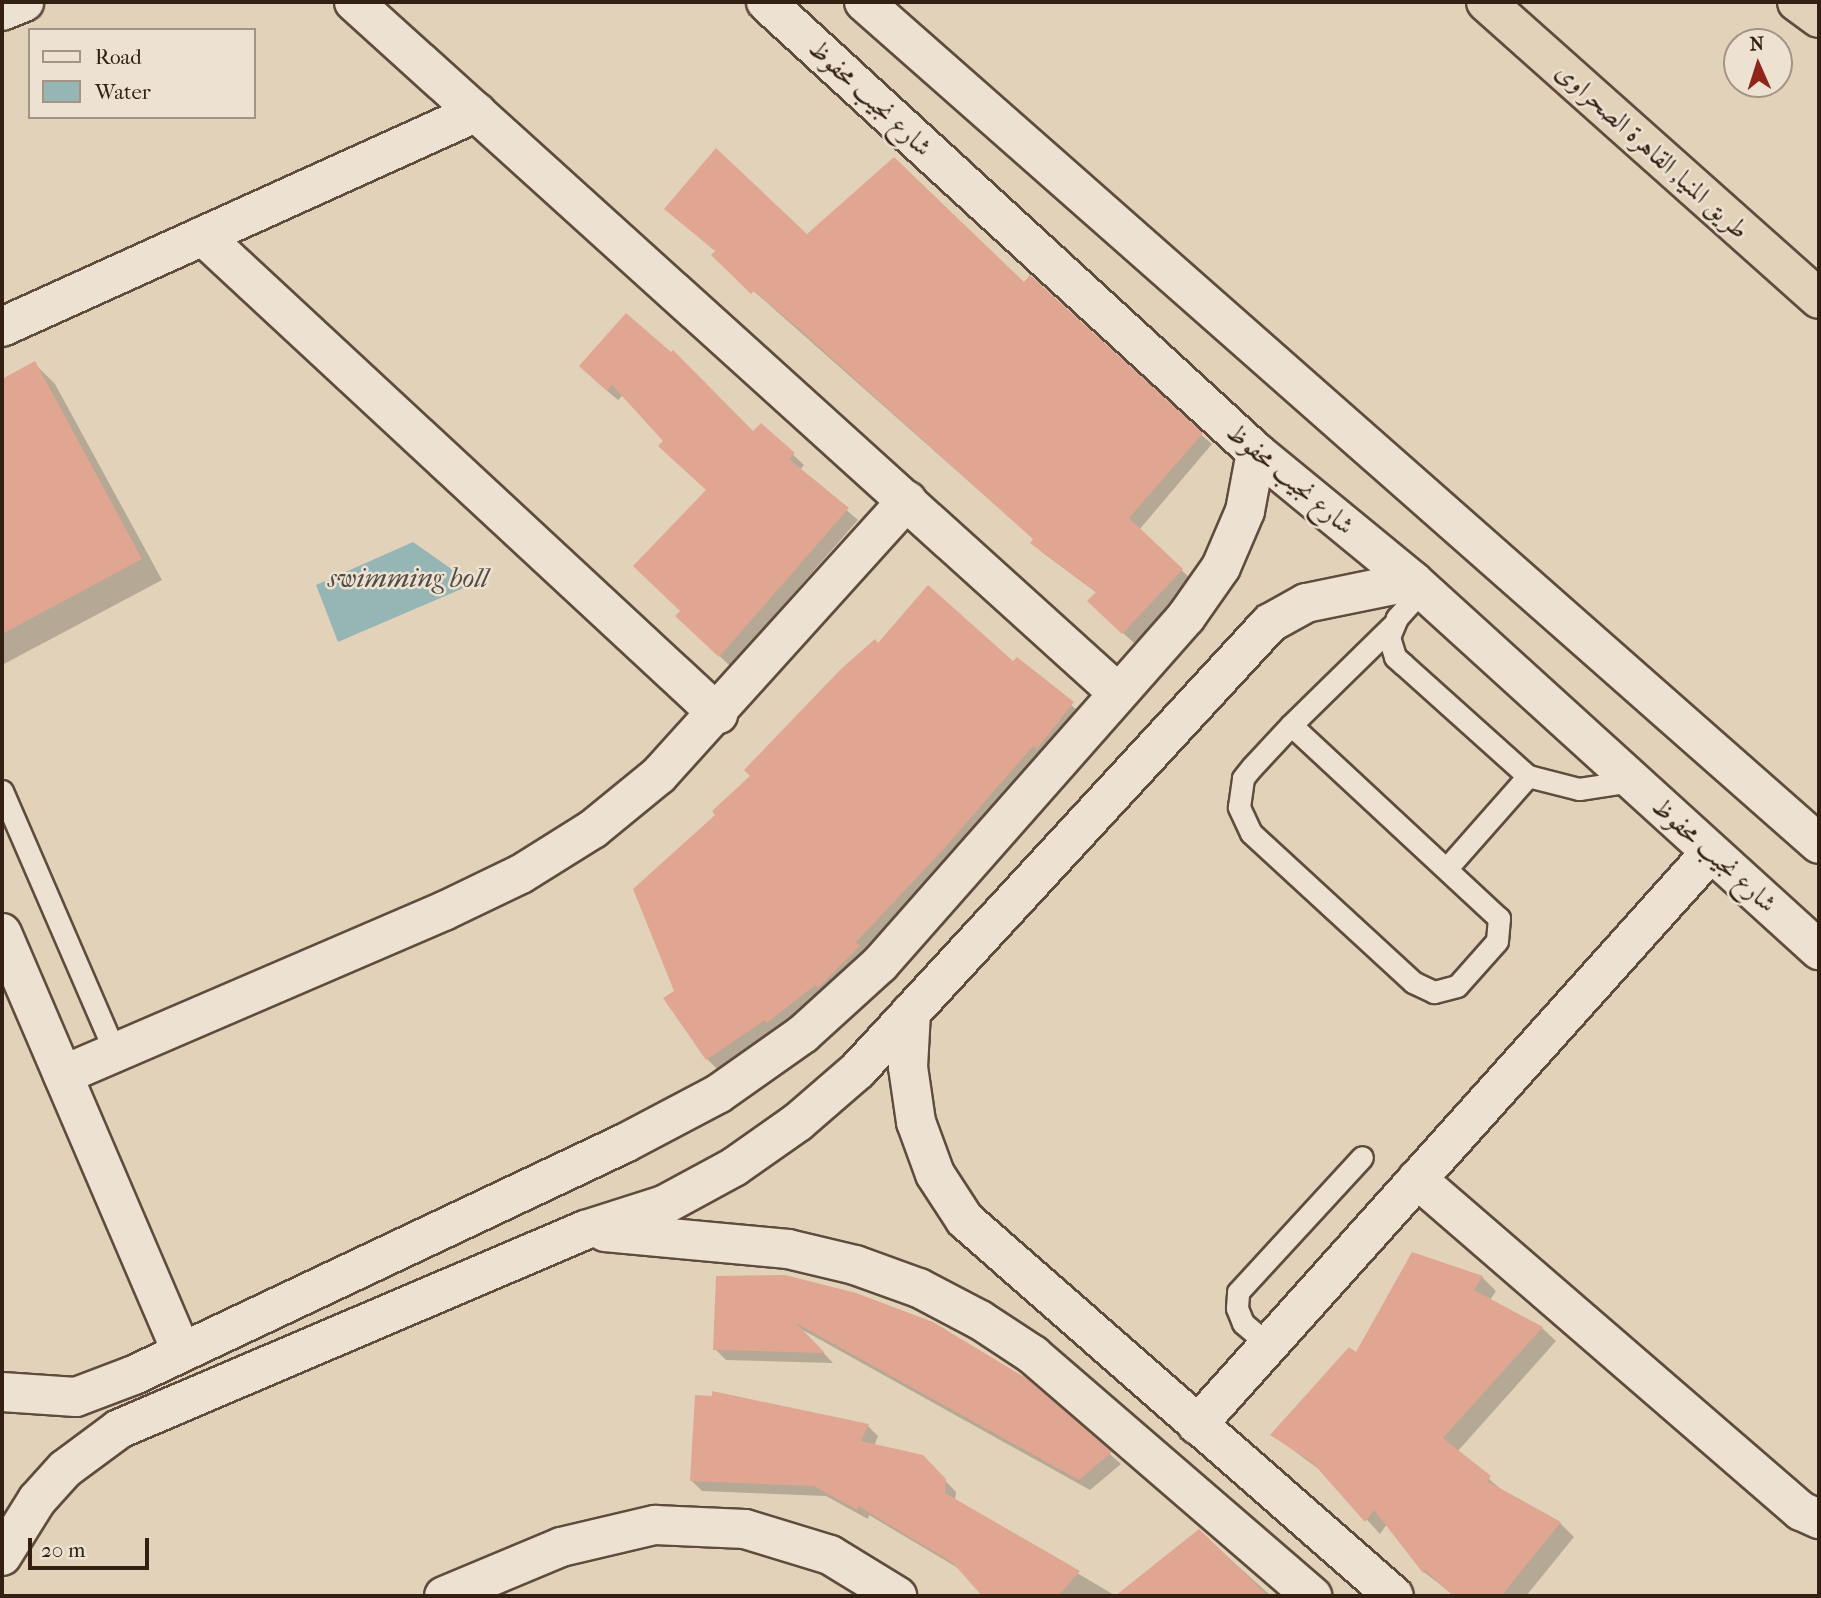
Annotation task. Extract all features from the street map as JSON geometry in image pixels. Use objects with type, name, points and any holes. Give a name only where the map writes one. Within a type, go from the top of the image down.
[{"type":"highway","name":"طريق المنيا, القاهرة الصحراوى","points":[[1486,2],[1819,299]]},
{"type":"highway","points":[[1797,2],[1819,18]]},
{"type":"street","points":[[2,11],[24,2]]},
{"type":"street","points":[[355,2],[1118,693]]},
{"type":"street","name":"شارع نجيب محفوظ","points":[[766,2],[1256,452],[1418,586],[1819,950]]},
{"type":"street","points":[[864,2],[1819,844]]},
{"type":"street","points":[[2,327],[477,112]]},
{"type":"street","points":[[203,236],[718,714]]},
{"type":"street","points":[[2,1392],[76,1397],[106,1388],[181,1350],[625,1143],[718,1094],[803,1034],[880,964],[1186,617],[1221,567],[1245,511],[1256,452]]},
{"type":"street","points":[[63,1075],[522,874],[593,829],[659,775],[718,714],[907,501]]},
{"type":"street","points":[[2,1556],[37,1500],[65,1469],[119,1429],[585,1230],[664,1205],[734,1167],[798,1122],[858,1070],[1270,623],[1306,603],[1418,586]]},
{"type":"street","points":[[1197,1425],[1710,853]]},
{"type":"street","points":[[2,933],[181,1350]]},
{"type":"street","points":[[911,1012],[908,1067],[916,1122],[935,1174],[965,1220],[1394,1596]]},
{"type":"street","points":[[1417,1179],[1801,1511],[1819,1519]]},
{"type":"street","points":[[585,1230],[774,1247],[855,1265],[956,1307],[1033,1355],[1312,1596]]},
{"type":"street","points":[[1033,1355],[1071,1313]]},
{"type":"street","points":[[76,1397],[97,1443]]},
{"type":"street","points":[[1229,1522],[1265,1485]]},
{"type":"street","points":[[444,1596],[561,1547],[656,1525],[745,1529],[831,1555],[897,1596]]},
{"type":"lane","points":[[1291,725],[1494,911],[1500,933],[1457,986],[1434,992],[1413,982],[1251,833],[1243,821],[1239,807],[1243,779],[1291,725],[1392,626],[1418,586]]},
{"type":"lane","points":[[1392,626],[1389,637],[1395,657],[1528,776],[1579,789],[1632,781]]},
{"type":"lane","points":[[1447,868],[1528,776]]},
{"type":"lane","points":[[2,791],[115,1052]]},
{"type":"lane","points":[[1269,1345],[1244,1323],[1237,1308],[1238,1292],[1362,1157]]},
{"type":"water","name":"swimming boll","points":[[413,542],[473,584],[338,642],[316,585]]},
{"type":"building","points":[[716,148],[807,234],[894,157],[1024,282],[1030,275],[1203,433],[1129,518],[1183,569],[1122,634],[1087,601],[1096,592],[1030,543],[1033,539],[798,328],[754,291],[751,294],[711,255],[715,251],[664,209]]},
{"type":"building","points":[[626,313],[671,352],[673,350],[753,431],[761,423],[795,453],[789,459],[849,508],[719,657],[675,616],[680,611],[633,566],[706,490],[658,446],[663,441],[612,385],[607,391],[579,366]]},
{"type":"building","points":[[35,361],[142,559],[2,634],[2,379]]},
{"type":"building","points":[[928,585],[1013,661],[1017,657],[1074,702],[1037,749],[1033,746],[941,852],[856,942],[860,946],[818,988],[815,985],[767,1023],[765,1020],[706,1060],[663,998],[674,991],[633,889],[715,815],[712,811],[750,776],[744,770],[841,669],[875,639],[878,643]]},
{"type":"building","points":[[1412,1252],[1483,1276],[1474,1290],[1543,1327],[1443,1438],[1491,1476],[1487,1481],[1561,1522],[1501,1596],[1453,1596],[1425,1570],[1423,1573],[1374,1510],[1365,1522],[1312,1462],[1270,1435],[1349,1347],[1356,1352]]},
{"type":"building","points":[[785,1275],[856,1293],[933,1322],[1026,1378],[1112,1452],[1079,1480],[796,1323],[825,1353],[713,1350],[716,1276]]},
{"type":"building","points":[[712,1391],[869,1424],[861,1441],[923,1455],[946,1479],[945,1493],[1080,1571],[1058,1596],[982,1596],[953,1563],[858,1506],[857,1510],[814,1486],[690,1481],[695,1395],[712,1396]]},
{"type":"building","points":[[1199,1529],[1268,1596],[1115,1596]]}]
